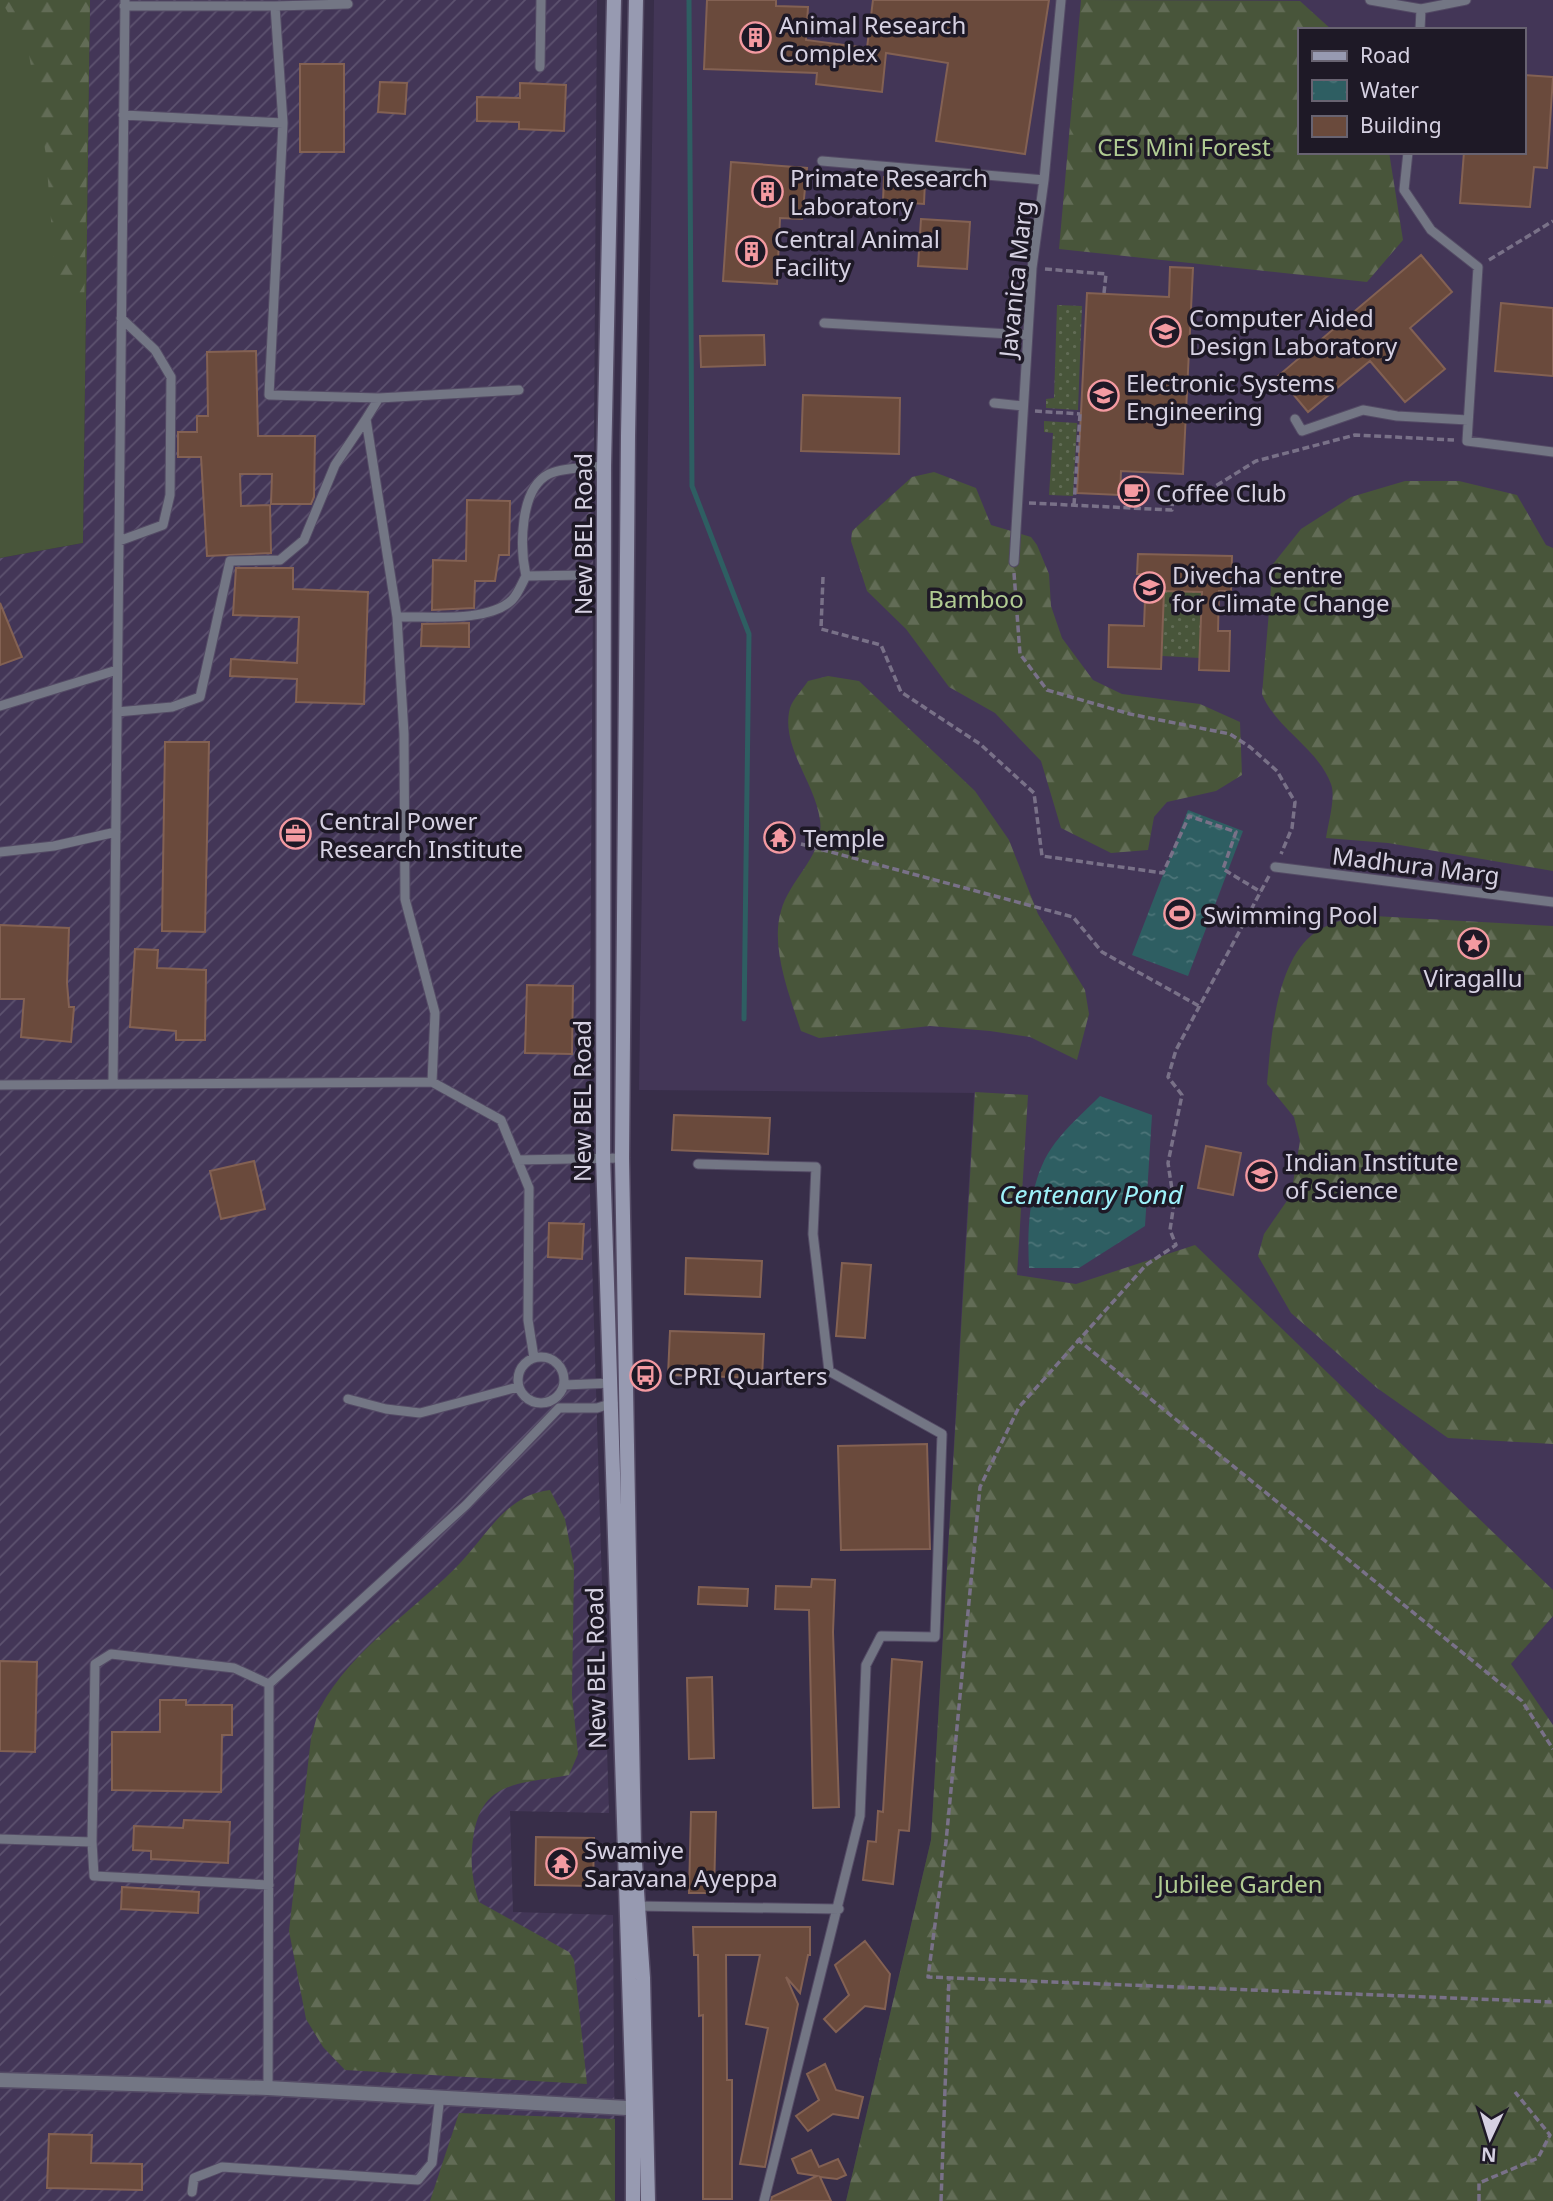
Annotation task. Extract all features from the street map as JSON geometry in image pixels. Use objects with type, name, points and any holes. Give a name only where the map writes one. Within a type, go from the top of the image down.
[{"type":"main road","name":"New BEL Road","points":[[614,0],[604,466],[603,1157],[613,1403],[622,1844],[633,1906]]},
{"type":"main road","name":"New BEL Road","points":[[636,0],[628,436],[622,1158],[633,1906],[640,2108],[648,2201]]},
{"type":"main road","name":"New BEL Road","points":[[633,2201],[640,2108]]},
{"type":"street","points":[[0,2080],[268,2088],[640,2108]]},
{"type":"lane","points":[[540,67],[541,0]]},
{"type":"lane","name":"Javanica Marg","points":[[1014,562],[1032,268],[1044,180],[1061,0]]},
{"type":"lane","points":[[1370,0],[1422,9],[1466,0]]},
{"type":"lane","points":[[113,1082],[125,3],[275,6],[348,4]]},
{"type":"lane","points":[[275,6],[282,123],[269,394],[379,398],[519,390]]},
{"type":"lane","points":[[1420,28],[1422,9]]},
{"type":"lane","points":[[123,115],[282,123]]},
{"type":"lane","points":[[1408,154],[1404,190],[1432,230],[1478,267],[1467,441],[1553,452]]},
{"type":"lane","points":[[822,161],[1044,180]]},
{"type":"lane","points":[[119,541],[163,525],[170,495],[171,377],[155,350],[121,318]]},
{"type":"lane","points":[[824,323],[1027,335]]},
{"type":"lane","points":[[117,712],[172,707],[200,697],[230,561],[280,560],[303,540],[335,465],[379,398]]},
{"type":"lane","points":[[994,403],[1023,408]]},
{"type":"lane","points":[[1295,419],[1302,431],[1363,410],[1397,416],[1468,421]]},
{"type":"lane","points":[[366,419],[397,617],[404,734],[405,899],[435,1013],[432,1082]]},
{"type":"lane","points":[[397,617],[460,617],[498,610],[513,599],[526,576],[520,550],[533,488],[550,473],[604,466]]},
{"type":"lane","points":[[526,576],[587,575]]},
{"type":"lane","points":[[0,706],[117,670]]},
{"type":"lane","points":[[0,852],[54,846],[116,832]]},
{"type":"lane","name":"Madhura Marg","points":[[1275,867],[1553,902]]},
{"type":"lane","points":[[0,1085],[113,1082],[432,1082],[501,1120],[529,1188],[528,1320],[534,1358]]},
{"type":"lane","points":[[517,1160],[622,1158]]},
{"type":"lane","points":[[698,1164],[816,1167],[813,1234],[829,1371],[942,1434],[935,1637],[881,1636],[866,1665],[860,1816],[839,1909],[764,2201]]},
{"type":"lane","points":[[542,1357],[557,1363],[564,1377],[564,1385],[556,1398],[542,1404],[527,1399],[518,1387],[519,1373],[534,1358],[542,1357]]},
{"type":"lane","points":[[564,1385],[612,1383]]},
{"type":"lane","points":[[348,1399],[386,1409],[420,1413],[518,1387]]},
{"type":"lane","points":[[268,2088],[269,1684],[467,1506],[559,1408],[597,1408],[613,1403]]},
{"type":"lane","points":[[269,1684],[234,1668],[111,1654],[95,1664],[92,1842],[94,1876],[269,1885]]},
{"type":"lane","points":[[0,1839],[92,1842]]},
{"type":"lane","points":[[633,1906],[839,1909]]},
{"type":"lane","points":[[192,2192],[194,2178],[222,2167],[418,2180],[432,2163],[440,2096]]},
{"type":"path","points":[[1478,267],[1553,221]]},
{"type":"path","points":[[1032,268],[1105,274],[1104,293]]},
{"type":"path","points":[[1023,408],[1080,414],[1074,505]]},
{"type":"path","points":[[1017,502],[1171,510],[1173,488],[1209,490],[1256,461],[1355,435],[1467,441]]},
{"type":"path","points":[[1014,562],[1020,654],[1047,690],[1130,714],[1230,734],[1277,771],[1295,802],[1293,828],[1275,867],[1176,1050],[1168,1077],[1182,1095],[1168,1163],[1174,1203],[1171,1230],[1176,1245],[1152,1259],[1077,1339],[1019,1407],[980,1487],[946,1842],[928,1977],[1553,2002]]},
{"type":"path","points":[[823,577],[821,629],[881,645],[901,692],[980,744],[1034,793],[1042,856],[1163,873],[1189,816],[1236,832],[1223,869],[1261,892]]},
{"type":"path","points":[[801,844],[1073,917],[1102,952],[1199,1006]]},
{"type":"path","points":[[1077,1339],[1522,1702],[1553,1749]]},
{"type":"path","points":[[941,2201],[949,1978]]},
{"type":"path","points":[[1479,2201],[1479,2183],[1538,2158],[1550,2135],[1515,2092]]},
{"type":"shaded area","name":"Central Power Research Institute","points":[[90,0],[597,0],[589,1162],[609,1813],[510,1811],[513,1912],[613,1915],[615,2201],[0,2201],[0,558],[83,543]]},
{"type":"shaded area","name":"Indian Institute of Science","points":[[654,0],[1553,0],[1553,2201],[846,2201],[931,1840],[974,1093],[639,1090]]},
{"type":"green space","points":[[0,0],[90,0],[83,543],[0,558]]},
{"type":"green space","points":[[1,0],[90,0],[84,314],[55,273],[46,155],[28,49]]},
{"type":"green space","name":"CES Mini Forest","points":[[1081,0],[1300,1],[1330,28],[1298,28],[1298,154],[1389,154],[1403,240],[1367,282],[1059,249]]},
{"type":"green space","points":[[1057,305],[1082,306],[1078,410],[1046,408],[1046,399],[1054,398]]},
{"type":"green space","points":[[1044,421],[1077,423],[1073,496],[1049,495],[1053,433],[1044,432]]},
{"type":"green space","name":"Bamboo","points":[[934,472],[976,488],[991,525],[1031,537],[1049,574],[1051,606],[1062,638],[1093,680],[1122,694],[1200,704],[1240,722],[1242,775],[1216,791],[1167,802],[1154,817],[1148,850],[1111,853],[1061,828],[1041,761],[995,713],[949,687],[906,629],[867,591],[851,541],[852,531],[912,477]]},
{"type":"green space","points":[[1405,481],[1459,481],[1517,495],[1546,545],[1553,548],[1553,871],[1388,843],[1326,838],[1332,803],[1331,784],[1316,759],[1277,718],[1262,694],[1273,564],[1301,529],[1351,497]]},
{"type":"green space","points":[[1164,591],[1202,592],[1200,658],[1162,656]]},
{"type":"green space","points":[[828,676],[859,681],[975,791],[1009,840],[1038,914],[1085,990],[1089,1014],[1077,1060],[1030,1037],[990,1031],[930,1026],[819,1038],[801,1031],[783,972],[778,925],[785,899],[817,844],[820,820],[812,792],[794,750],[788,722],[791,705],[808,681]]},
{"type":"green space","points":[[1356,915],[1553,926],[1553,1444],[1448,1438],[1377,1388],[1291,1313],[1258,1256],[1264,1234],[1291,1195],[1300,1141],[1294,1117],[1267,1084],[1273,1024],[1284,981],[1302,945],[1316,932]]},
{"type":"green space","name":"Jubilee Garden","points":[[975,1092],[1028,1095],[1017,1275],[1076,1284],[1195,1245],[1553,1590],[1553,1616],[1511,1664],[1553,1725],[1553,2201],[846,2201],[931,1840]]},
{"type":"green space","points":[[550,1490],[565,1519],[574,1566],[572,1695],[578,1754],[569,1775],[505,1788],[484,1805],[477,1819],[472,1863],[479,1902],[569,1952],[574,1960],[587,2084],[345,2070],[323,2047],[306,2019],[289,1931],[311,1738],[320,1708],[349,1666],[444,1579],[500,1516],[522,1499]]},
{"type":"green space","points":[[459,2113],[615,2119],[615,2201],[430,2201]]},
{"type":"water","name":"Swimming Pool","points":[[1188,810],[1243,831],[1188,976],[1132,955]]},
{"type":"water","name":"Centenary Pond","points":[[1100,1096],[1152,1115],[1145,1226],[1079,1268],[1029,1268],[1029,1219],[1035,1187],[1046,1156],[1071,1125]]},
{"type":"building","points":[[707,0],[776,0],[776,6],[808,7],[806,40],[867,48],[873,0],[1049,0],[1025,154],[936,141],[948,63],[886,53],[882,92],[816,84],[817,73],[704,69]]},
{"type":"building","points":[[300,64],[344,64],[344,152],[300,152]]},
{"type":"building","points":[[1525,75],[1553,77],[1547,168],[1534,167],[1530,207],[1460,203],[1464,154],[1525,154]]},
{"type":"building","points":[[380,82],[407,83],[405,114],[378,112]]},
{"type":"building","points":[[520,83],[566,85],[564,131],[519,129],[519,122],[477,121],[477,97],[520,98]]},
{"type":"building","points":[[731,162],[807,168],[802,219],[780,218],[777,284],[723,281]]},
{"type":"building","points":[[884,177],[925,180],[924,204],[883,201]]},
{"type":"building","points":[[921,219],[970,222],[967,269],[918,266]]},
{"type":"building","points":[[1421,255],[1452,292],[1410,328],[1445,369],[1405,402],[1370,361],[1308,412],[1278,376]]},
{"type":"building","points":[[1170,267],[1193,268],[1183,474],[1121,471],[1120,495],[1077,493],[1087,293],[1169,297]]},
{"type":"building","points":[[1501,303],[1553,308],[1553,376],[1495,371]]},
{"type":"building","points":[[764,335],[765,365],[701,367],[700,336]]},
{"type":"building","points":[[256,351],[258,436],[315,436],[314,497],[311,504],[271,504],[272,474],[240,474],[241,506],[270,505],[271,553],[207,556],[201,457],[178,457],[178,432],[197,432],[197,416],[208,416],[207,352]]},
{"type":"building","points":[[803,395],[900,398],[899,454],[801,451]]},
{"type":"building","points":[[467,500],[510,501],[509,555],[499,555],[495,581],[475,581],[474,608],[432,610],[433,560],[466,561]]},
{"type":"building","points":[[1138,554],[1232,556],[1231,591],[1219,591],[1218,631],[1230,631],[1229,671],[1199,670],[1202,592],[1164,591],[1161,669],[1108,667],[1109,625],[1144,626],[1146,574],[1137,574]]},
{"type":"building","points":[[236,568],[293,568],[293,589],[368,592],[364,704],[296,702],[297,679],[230,676],[231,659],[297,663],[299,617],[233,615]]},
{"type":"building","points":[[0,603],[22,657],[0,665]]},
{"type":"building","points":[[469,623],[469,647],[421,646],[422,624]]},
{"type":"building","points":[[165,742],[209,742],[205,932],[162,931]]},
{"type":"building","name":"Temple","points":[[774,823],[789,828],[787,849],[771,846]]},
{"type":"building","points":[[0,925],[69,928],[67,983],[69,1007],[74,1007],[71,1042],[21,1037],[24,999],[0,999]]},
{"type":"building","points":[[135,949],[158,950],[157,968],[206,970],[205,1040],[176,1040],[176,1031],[130,1027]]},
{"type":"building","points":[[527,985],[573,986],[572,1054],[525,1053]]},
{"type":"building","points":[[674,1115],[770,1118],[768,1154],[672,1150]]},
{"type":"building","points":[[1206,1146],[1241,1153],[1233,1195],[1198,1188]]},
{"type":"building","points":[[254,1161],[265,1209],[221,1219],[210,1171]]},
{"type":"building","points":[[549,1223],[584,1224],[582,1259],[548,1257]]},
{"type":"building","points":[[686,1258],[762,1261],[760,1297],[685,1294]]},
{"type":"building","points":[[842,1263],[871,1265],[865,1338],[836,1336]]},
{"type":"building","points":[[670,1331],[764,1334],[762,1378],[668,1375]]},
{"type":"building","points":[[927,1444],[930,1549],[841,1550],[838,1446]]},
{"type":"building","points":[[812,1579],[835,1580],[833,1632],[839,1807],[813,1808],[809,1610],[775,1609],[776,1586],[811,1587]]},
{"type":"building","points":[[699,1587],[748,1589],[747,1606],[698,1604]]},
{"type":"building","points":[[892,1659],[922,1662],[909,1831],[899,1830],[893,1884],[863,1880],[868,1841],[876,1842],[878,1811],[883,1812]]},
{"type":"building","points":[[0,1661],[37,1662],[35,1752],[0,1751]]},
{"type":"building","points":[[712,1677],[714,1758],[689,1759],[687,1678]]},
{"type":"building","points":[[160,1700],[186,1700],[186,1705],[232,1705],[232,1735],[222,1735],[221,1792],[112,1790],[112,1732],[160,1732]]},
{"type":"building","points":[[691,1812],[716,1812],[714,1893],[689,1893]]},
{"type":"building","points":[[184,1820],[230,1822],[228,1863],[151,1859],[151,1851],[133,1850],[134,1826],[183,1828]]},
{"type":"building","points":[[536,1837],[594,1838],[593,1886],[535,1885]]},
{"type":"building","points":[[122,1887],[199,1892],[198,1913],[121,1909]]},
{"type":"building","points":[[693,1927],[810,1927],[810,1955],[800,1993],[786,1977],[798,2004],[765,2167],[740,2164],[768,2028],[746,2024],[760,1955],[726,1955],[727,2080],[732,2080],[732,2199],[703,2199],[703,2015],[699,2016],[698,1955],[694,1955]]},
{"type":"building","points":[[865,1941],[890,1974],[885,2009],[865,2006],[836,2032],[824,2019],[849,1995],[835,1965]]},
{"type":"building","points":[[825,2064],[836,2090],[863,2097],[858,2118],[833,2114],[808,2131],[796,2116],[819,2100],[807,2074]]},
{"type":"building","points":[[49,2134],[92,2135],[91,2163],[142,2164],[142,2190],[47,2188]]},
{"type":"building","points":[[811,2150],[819,2167],[838,2159],[846,2175],[837,2179],[820,2177],[831,2201],[771,2201],[772,2197],[817,2176],[798,2173],[792,2159]]},
{"type":"waterway","points":[[689,0],[692,486],[749,634],[744,1019]]},
{"type":"place","name":"Animal Research Complex","points":[[756,38]]},
{"type":"place","name":"Primate Research Laboratory","points":[[767,191]]},
{"type":"place","name":"Central Animal Facility","points":[[751,252]]},
{"type":"place","name":"Computer Aided Design Laboratory","points":[[1166,331]]},
{"type":"place","name":"Electronic Systems Engineering","points":[[1103,396]]},
{"type":"place","name":"Coffee Club","points":[[1133,492]]},
{"type":"place","name":"Divecha Centre for Climate Change","points":[[1149,588]]},
{"type":"place","name":"Central Power Research Institute","points":[[296,834]]},
{"type":"place","name":"Temple","points":[[780,837]]},
{"type":"place","name":"Swimming Pool","points":[[1180,914]]},
{"type":"place","name":"Viragallu","points":[[1473,943]]},
{"type":"place","name":"Indian Institute of Science","points":[[1262,1175]]},
{"type":"place","name":"CPRI Quarters","points":[[645,1375]]},
{"type":"place","name":"Swamiye Saravana Ayeppa","points":[[561,1863]]}]
